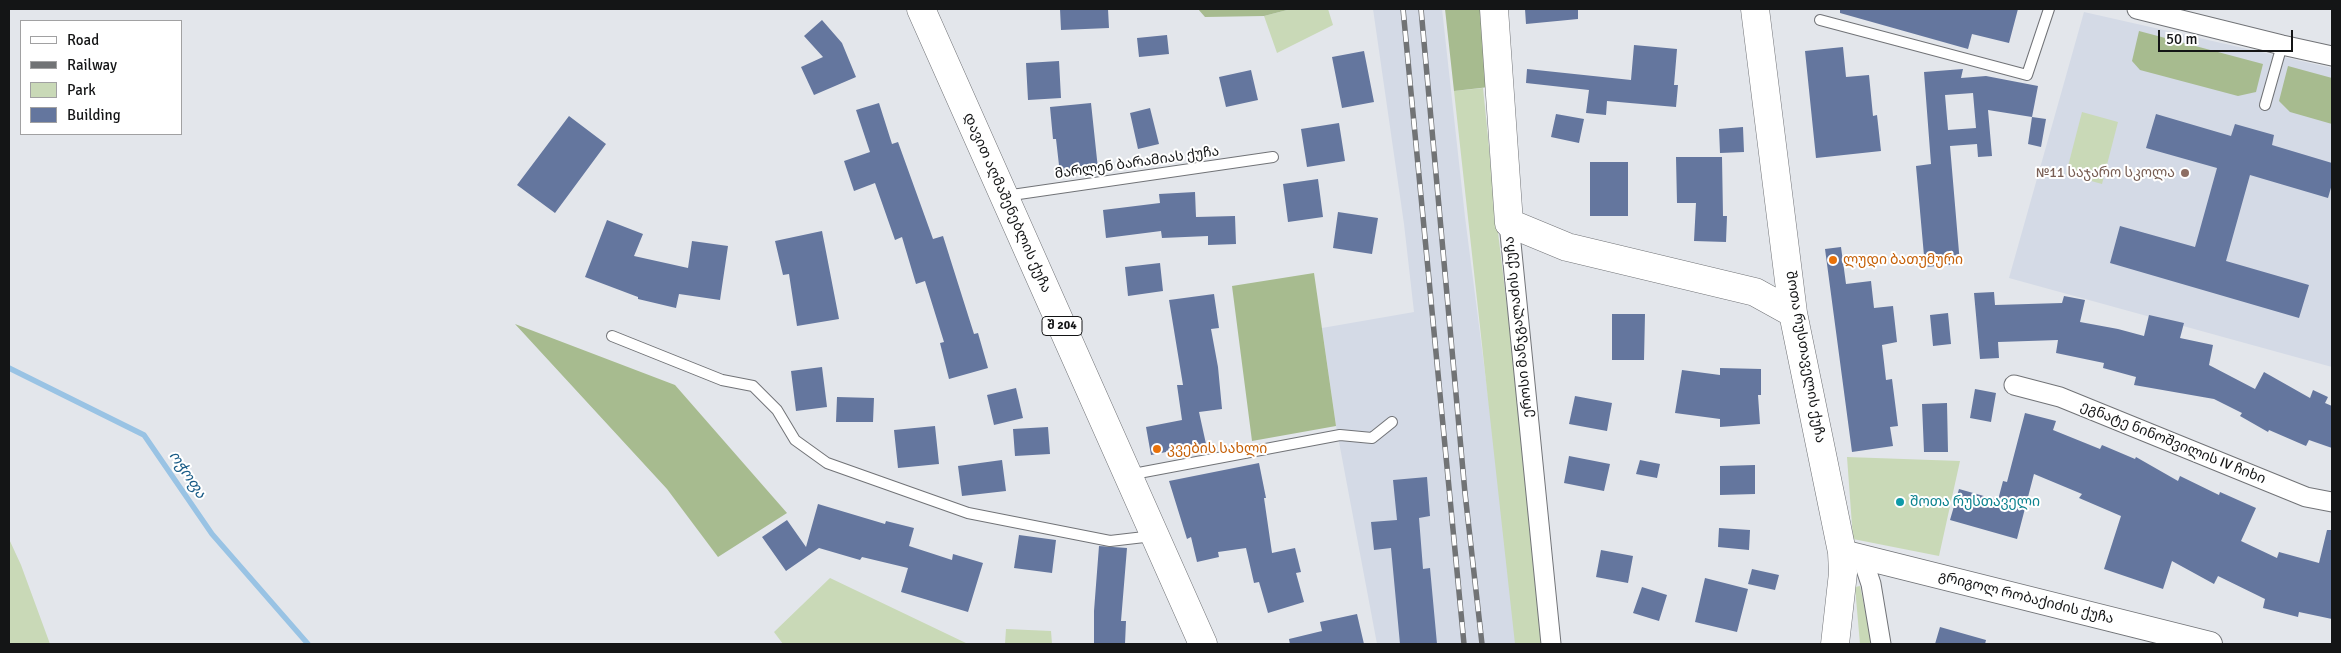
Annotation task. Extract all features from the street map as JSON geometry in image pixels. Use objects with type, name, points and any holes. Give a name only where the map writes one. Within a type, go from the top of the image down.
[{"type":"main road","name":"დავით აღმაშენებლის ქუჩა","points":[[921,9],[1202,644]]},
{"type":"main road","name":"ეროსი მანჯგალაძის ქუჩა","points":[[1494,9],[1509,223]]},
{"type":"main road","name":"შოთა რუსთაველის ქუჩა","points":[[1756,9],[1793,313],[1852,554],[1843,574],[1835,644]]},
{"type":"main road","points":[[1509,223],[1567,247],[1755,292],[1793,313]]},
{"type":"street","points":[[2137,9],[2332,56]]},
{"type":"street","name":"ეროსი მანჯგალაძის ქუჩა","points":[[1509,223],[1550,644]]},
{"type":"street","name":"ეგნატე ნინოშვილის IV ჩიხი","points":[[2014,385],[2060,397],[2306,497],[2332,502]]},
{"type":"street","points":[[1852,554],[1871,584],[1881,644]]},
{"type":"street","name":"გრიგოლ რობაქიძის ქუჩა","points":[[1852,554],[2210,644]]},
{"type":"lane","points":[[1820,20],[2027,75],[2049,9]]},
{"type":"lane","points":[[2265,105],[2282,45]]},
{"type":"lane","name":"მარლენ ბარამიას ქუჩა","points":[[1004,196],[1273,157]]},
{"type":"lane","points":[[612,336],[722,380],[753,386],[777,410],[795,440],[827,463],[968,513],[1110,541],[1154,536]]},
{"type":"lane","points":[[1127,475],[1340,435],[1372,438],[1392,422]]},
{"type":"shaded area","points":[[1373,9],[1442,9],[1465,217],[1520,644],[1377,644],[1336,426],[1322,328],[1414,312],[1404,224]]},
{"type":"shaded area","name":"№11 საჯარო სკოლა","points":[[2084,12],[2332,68],[2332,367],[2009,278]]},
{"type":"green space","points":[[1198,9],[1291,9],[1264,16],[1205,17]]},
{"type":"green space","points":[[1291,9],[1328,9],[1333,25],[1277,53],[1264,16]]},
{"type":"green space","points":[[1445,9],[1484,9],[1489,87],[1454,91]]},
{"type":"green space","points":[[2139,31],[2263,64],[2256,92],[2238,96],[2140,70],[2132,61]]},
{"type":"green space","points":[[2288,66],[2332,78],[2332,124],[2290,112],[2279,101]]},
{"type":"green space","points":[[1483,88],[1496,216],[1539,570],[1543,644],[1515,644],[1454,91]]},
{"type":"green space","points":[[2082,112],[2118,122],[2102,184],[2066,174]]},
{"type":"green space","points":[[1314,273],[1336,426],[1252,441],[1232,286]]},
{"type":"green space","points":[[515,324],[675,385],[787,513],[718,557],[667,489]]},
{"type":"green space","points":[[1847,457],[1960,461],[1939,556],[1853,539]]},
{"type":"green space","points":[[9,539],[21,565],[50,644],[9,644]]},
{"type":"green space","points":[[830,578],[968,644],[783,644],[774,632]]},
{"type":"green space","points":[[1860,586],[1872,644],[1860,644],[1855,587]]},
{"type":"green space","points":[[1006,629],[1051,631],[1052,644],[1005,644]]},
{"type":"building","points":[[1060,9],[1108,9],[1109,28],[1061,30]]},
{"type":"building","points":[[1525,9],[1578,9],[1578,19],[1526,24]]},
{"type":"building","points":[[1840,9],[2018,9],[2009,43],[1972,34],[1968,49],[1840,13]]},
{"type":"building","points":[[822,20],[842,43],[856,77],[814,95],[801,67],[823,57],[804,36]]},
{"type":"building","points":[[1167,35],[1169,54],[1139,57],[1137,38]]},
{"type":"building","points":[[1634,45],[1677,49],[1674,85],[1678,85],[1676,107],[1607,101],[1606,115],[1586,113],[1589,90],[1526,83],[1527,69],[1631,80]]},
{"type":"building","points":[[1843,47],[1846,77],[1869,75],[1873,116],[1877,115],[1881,151],[1816,158],[1805,51]]},
{"type":"building","points":[[1364,51],[1374,102],[1342,108],[1332,57]]},
{"type":"building","points":[[1059,61],[1061,98],[1028,100],[1026,63]]},
{"type":"building","points":[[1963,69],[1961,78],[1986,76],[2038,86],[2032,117],[1988,110],[1992,156],[1978,157],[1977,144],[1950,146],[1960,264],[1925,267],[1916,166],[1931,164],[1924,72]],"holes":[[[1973,93],[1976,128],[1948,130],[1945,95]]]},
{"type":"building","points":[[1251,70],[1258,100],[1226,107],[1219,77]]},
{"type":"building","points":[[879,103],[892,144],[898,142],[933,239],[943,236],[974,334],[978,333],[988,368],[949,379],[940,343],[944,342],[925,281],[916,284],[902,237],[895,240],[875,183],[854,191],[844,161],[870,152],[856,110]]},
{"type":"building","points":[[1091,103],[1098,169],[1060,174],[1056,139],[1053,139],[1050,107]]},
{"type":"building","points":[[1150,108],[1159,144],[1138,149],[1130,113]]},
{"type":"building","points":[[1556,114],[1584,119],[1579,143],[1551,137]]},
{"type":"building","points":[[2156,114],[2231,136],[2235,124],[2274,135],[2272,145],[2332,163],[2332,184],[2328,198],[2250,175],[2226,261],[2309,285],[2299,318],[2110,263],[2120,226],[2195,247],[2217,168],[2146,148]]},
{"type":"building","points":[[569,116],[606,144],[555,213],[517,185]]},
{"type":"building","points":[[2032,117],[2046,119],[2041,147],[2028,144]]},
{"type":"building","points":[[1339,123],[1345,161],[1307,167],[1301,129]]},
{"type":"building","points":[[1743,127],[1744,152],[1720,153],[1719,129]]},
{"type":"building","points":[[1676,157],[1722,157],[1723,216],[1727,216],[1726,242],[1694,241],[1696,203],[1677,203]]},
{"type":"building","points":[[1590,162],[1628,162],[1628,216],[1590,216]]},
{"type":"building","points":[[1318,179],[1323,217],[1288,222],[1283,184]]},
{"type":"building","points":[[1195,192],[1196,217],[1235,216],[1236,244],[1208,245],[1208,236],[1162,238],[1161,231],[1106,238],[1103,210],[1160,203],[1159,194]]},
{"type":"building","points":[[1338,212],[1378,218],[1372,254],[1333,248]]},
{"type":"building","points":[[607,220],[643,234],[634,256],[688,268],[692,241],[728,246],[720,300],[679,294],[676,308],[638,299],[638,297],[585,277]]},
{"type":"building","points":[[822,231],[839,319],[797,326],[789,274],[783,275],[775,241]]},
{"type":"building","points":[[1841,247],[1846,284],[1871,281],[1874,308],[1893,306],[1897,342],[1882,345],[1886,380],[1892,379],[1898,426],[1890,427],[1893,446],[1852,452],[1825,249]]},
{"type":"building","points":[[1160,263],[1163,291],[1128,296],[1125,267]]},
{"type":"building","points":[[1994,292],[1995,305],[2062,303],[2064,296],[2085,300],[2080,322],[2144,336],[2149,315],[2184,323],[2180,338],[2213,345],[2209,365],[2255,389],[2264,372],[2310,398],[2313,390],[2328,397],[2325,403],[2332,406],[2332,448],[2309,440],[2306,446],[2269,430],[2268,432],[2240,416],[2242,413],[2214,399],[2134,385],[2136,377],[2103,368],[2104,363],[2056,353],[2058,340],[1998,342],[1999,358],[1980,359],[1974,293]]},
{"type":"building","points":[[1214,294],[1219,328],[1211,329],[1218,367],[1222,409],[1199,412],[1206,444],[1151,455],[1146,427],[1182,420],[1177,385],[1183,385],[1169,300]]},
{"type":"building","points":[[1948,313],[1951,344],[1933,346],[1930,315]]},
{"type":"building","points":[[1612,314],[1645,314],[1644,360],[1612,360]]},
{"type":"building","points":[[822,367],[827,407],[796,411],[791,371]]},
{"type":"building","points":[[1720,368],[1761,369],[1761,395],[1758,395],[1760,424],[1720,427],[1720,419],[1675,413],[1682,370],[1720,375]]},
{"type":"building","points":[[1016,388],[1023,418],[994,425],[987,395]]},
{"type":"building","points":[[1975,389],[1996,393],[1991,422],[1970,418]]},
{"type":"building","points":[[1575,396],[1612,403],[1607,431],[1569,424]]},
{"type":"building","points":[[837,397],[874,398],[873,422],[836,422]]},
{"type":"building","points":[[1947,403],[1948,452],[1924,452],[1922,404]]},
{"type":"building","points":[[2025,413],[2056,421],[2053,430],[2100,449],[2102,445],[2135,459],[2136,457],[2178,481],[2180,476],[2219,495],[2220,492],[2256,508],[2241,541],[2277,558],[2279,552],[2319,563],[2327,530],[2332,530],[2332,619],[2299,612],[2298,617],[2263,608],[2265,599],[2218,576],[2214,584],[2172,561],[2163,589],[2104,569],[2121,516],[2079,498],[2082,494],[2034,474],[2017,539],[1950,520],[1959,489],[1998,500],[2003,481],[2007,482]]},
{"type":"building","points":[[935,426],[939,464],[898,468],[894,430]]},
{"type":"building","points":[[1048,427],[1050,454],[1015,456],[1013,429]]},
{"type":"building","points":[[1569,456],[1610,464],[1604,491],[1564,483]]},
{"type":"building","points":[[1002,460],[1006,491],[962,496],[958,466]]},
{"type":"building","points":[[1640,460],[1660,464],[1657,478],[1636,474]]},
{"type":"building","points":[[1259,463],[1266,498],[1264,498],[1272,553],[1295,548],[1301,572],[1296,573],[1304,602],[1268,613],[1259,582],[1254,583],[1246,548],[1218,552],[1219,557],[1197,562],[1191,537],[1187,539],[1169,481]]},
{"type":"building","points":[[1755,465],[1755,494],[1720,495],[1720,466]]},
{"type":"building","points":[[1427,477],[1430,516],[1419,518],[1423,569],[1430,568],[1437,644],[1400,644],[1391,548],[1374,550],[1371,522],[1397,520],[1393,480]]},
{"type":"building","points":[[818,504],[885,524],[886,521],[914,528],[909,546],[952,560],[953,554],[983,563],[968,612],[901,592],[908,568],[862,557],[860,560],[819,548],[786,571],[762,537],[787,520],[806,547]]},
{"type":"building","points":[[1719,528],[1750,530],[1749,550],[1718,547]]},
{"type":"building","points":[[1019,535],[1056,540],[1052,573],[1014,568]]},
{"type":"building","points":[[1099,546],[1127,548],[1121,621],[1126,621],[1125,644],[1094,643],[1094,611]]},
{"type":"building","points":[[1601,550],[1633,556],[1628,583],[1596,577]]},
{"type":"building","points":[[1752,569],[1779,575],[1775,590],[1748,584]]},
{"type":"building","points":[[1705,578],[1748,589],[1737,632],[1695,622]]},
{"type":"building","points":[[1642,587],[1667,595],[1659,621],[1633,613]]},
{"type":"building","points":[[1357,614],[1364,644],[1290,644],[1289,639],[1322,631],[1320,622]]},
{"type":"building","points":[[1940,627],[1986,640],[1985,644],[1935,644]]},
{"type":"waterway","name":"ოჭოფა","points":[[9,368],[144,435],[212,534],[308,644]]},
{"type":"railway","points":[[1403,9],[1464,644]]},
{"type":"railway","points":[[1421,9],[1465,493],[1482,644]]},
{"type":"place","name":"№11 საჯარო სკოლა","points":[[2185,173]]},
{"type":"place","name":"ლუდი ბათუმური","points":[[1833,260]]},
{"type":"place","name":"კვების სახლი","points":[[1157,449]]},
{"type":"place","name":"შოთა რუსთაველი","points":[[1900,502]]}]
